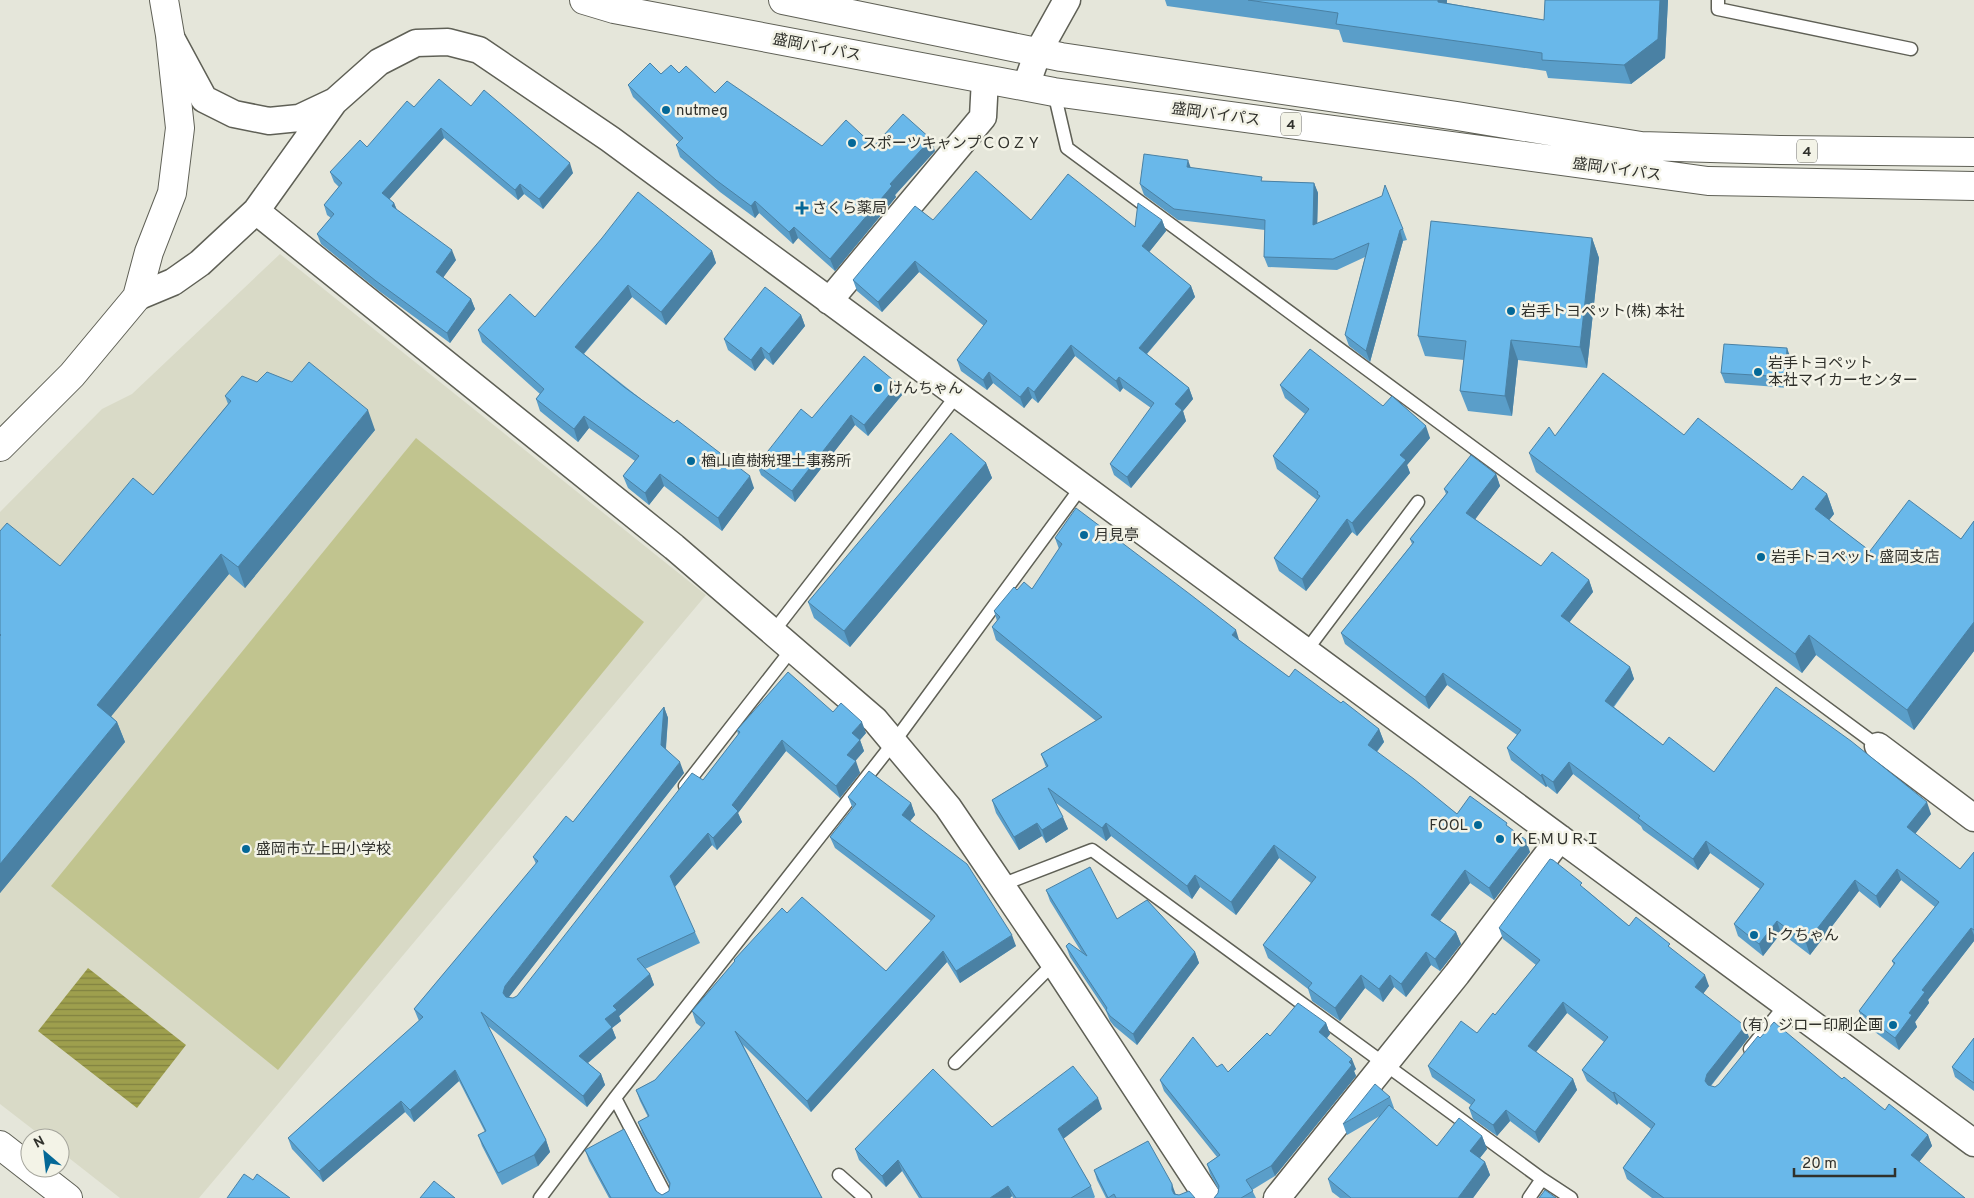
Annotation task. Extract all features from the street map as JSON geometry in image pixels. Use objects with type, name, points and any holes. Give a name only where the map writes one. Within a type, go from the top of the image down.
[{"type":"main road","points":[[0,447],[72,375],[137,297],[149,252],[172,193],[180,128],[170,35],[164,0]]},
{"type":"main road","name":"盛岡バイパス","points":[[584,0],[614,9],[1054,92],[1708,181],[1974,186]]},
{"type":"main road","name":"盛岡バイパス","points":[[783,0],[1038,52],[1641,146],[1974,152]]},
{"type":"main road","points":[[0,1145],[68,1198]]},
{"type":"street","points":[[1026,86],[1038,52],[1067,0]]},
{"type":"street","points":[[170,35],[204,99],[234,114],[269,121],[298,118],[334,102]]},
{"type":"street","points":[[137,297],[173,282],[200,262],[256,211],[334,102],[379,62],[416,43],[448,42],[479,50],[610,138],[1974,1143]]},
{"type":"street","points":[[829,301],[983,117],[985,78]]},
{"type":"street","points":[[256,211],[270,225],[674,547],[875,720],[948,807],[1054,963],[1200,1193]]},
{"type":"street","points":[[1878,746],[1974,818]]},
{"type":"street","points":[[1278,1198],[1457,974],[1560,838]]},
{"type":"lane","points":[[1718,0],[1718,9],[1911,49]]},
{"type":"lane","points":[[1054,92],[1067,148],[1878,746]]},
{"type":"lane","points":[[773,632],[957,395]]},
{"type":"lane","points":[[540,1198],[615,1098],[894,742],[1082,486]]},
{"type":"lane","points":[[1306,651],[1418,502]]},
{"type":"lane","points":[[675,798],[792,649]]},
{"type":"lane","points":[[1001,885],[1092,850],[1542,1179],[1571,1198]]},
{"type":"lane","points":[[955,1063],[1054,963]]},
{"type":"lane","points":[[1740,1061],[1786,1004]]},
{"type":"lane","points":[[615,1098],[667,1198]]},
{"type":"lane","points":[[839,1175],[865,1198]]},
{"type":"lane","points":[[1529,1198],[1542,1179]]},
{"type":"shaded area","name":"盛岡市立上田小学校","points":[[280,254],[706,595],[199,1198],[120,1198],[70,1159],[70,1128],[31,1128],[0,1104],[0,512],[102,409],[132,394]]},
{"type":"shaded area","points":[[88,968],[186,1045],[137,1108],[38,1031]]},
{"type":"green space","points":[[416,438],[644,622],[278,1070],[51,886]]},
{"type":"building","points":[[1248,0],[1438,0],[1438,2],[1544,20],[1545,0],[1660,0],[1658,39],[1624,65],[1542,60],[1542,53],[1336,24],[1338,13]]},
{"type":"building","points":[[650,63],[661,74],[671,65],[679,73],[686,66],[715,93],[727,81],[822,146],[846,120],[874,146],[903,114],[931,139],[890,184],[892,186],[830,259],[794,227],[789,232],[755,201],[751,206],[716,180],[676,145],[683,138],[628,85]]},
{"type":"building","points":[[439,79],[471,106],[484,90],[570,163],[539,199],[520,184],[515,190],[441,128],[382,193],[394,203],[392,206],[452,250],[436,272],[471,299],[447,333],[376,281],[317,234],[334,214],[324,205],[342,183],[330,172],[360,140],[367,147],[407,101],[414,107]]},
{"type":"building","points":[[1144,154],[1188,160],[1187,167],[1262,177],[1261,181],[1314,183],[1313,225],[1382,196],[1385,185],[1403,229],[1400,230],[1366,351],[1345,335],[1369,243],[1333,259],[1264,257],[1265,220],[1174,209],[1140,184]]},
{"type":"building","points":[[976,171],[1031,220],[1068,174],[1135,227],[1138,203],[1162,220],[1142,246],[1191,286],[1139,348],[1189,388],[1175,404],[1182,410],[1127,477],[1110,464],[1154,403],[1119,377],[1116,381],[1071,345],[1034,392],[1028,387],[1020,397],[989,372],[983,380],[957,360],[987,321],[915,261],[878,302],[853,280],[915,206],[933,220]]},
{"type":"building","points":[[638,192],[712,251],[661,312],[628,285],[575,347],[624,387],[674,423],[677,420],[750,476],[718,518],[660,474],[645,493],[623,476],[639,456],[584,416],[574,429],[536,399],[544,389],[478,330],[510,294],[535,317]]},
{"type":"building","points":[[1431,221],[1592,238],[1580,347],[1511,340],[1505,396],[1460,391],[1466,341],[1418,336]]},
{"type":"building","points":[[765,287],[801,315],[769,354],[761,347],[751,360],[724,339]]},
{"type":"building","points":[[1724,344],[1787,348],[1785,377],[1721,373]]},
{"type":"building","points":[[1310,349],[1383,406],[1392,396],[1426,426],[1400,455],[1406,460],[1352,523],[1347,519],[1302,579],[1274,558],[1320,496],[1317,494],[1318,492],[1273,456],[1309,409],[1280,385]]},
{"type":"building","points":[[864,356],[898,384],[864,425],[851,415],[792,491],[757,465],[801,409],[812,418]]},
{"type":"building","points":[[309,362],[368,410],[238,567],[221,554],[97,705],[117,722],[0,864],[0,531],[7,523],[60,566],[133,478],[153,495],[231,401],[225,396],[242,376],[257,382],[267,372],[292,382]]},
{"type":"building","points":[[1603,373],[1684,435],[1698,418],[1792,490],[1803,476],[1827,494],[1815,509],[1870,551],[1909,500],[1961,539],[1974,521],[1974,622],[1907,710],[1809,635],[1795,654],[1529,453],[1549,427],[1555,436]]},
{"type":"building","points":[[951,433],[986,463],[844,631],[808,602]]},
{"type":"building","points":[[1471,455],[1496,474],[1466,513],[1541,566],[1552,552],[1589,580],[1561,616],[1630,667],[1605,701],[1663,745],[1669,737],[1714,772],[1776,687],[1851,741],[1927,802],[1907,827],[1960,869],[1974,852],[1974,930],[1971,928],[1922,990],[1925,992],[1909,1013],[1912,1015],[1895,1038],[1859,1011],[1895,963],[1892,961],[1939,902],[1897,869],[1876,896],[1855,880],[1806,943],[1777,921],[1759,944],[1734,924],[1764,884],[1706,841],[1693,859],[1638,818],[1640,816],[1569,762],[1553,782],[1542,774],[1541,776],[1507,748],[1521,730],[1443,673],[1425,697],[1341,633],[1414,542],[1410,539],[1448,492],[1444,489]]},
{"type":"building","points":[[1076,508],[1236,630],[1232,635],[1289,677],[1295,669],[1341,703],[1343,701],[1379,729],[1368,745],[1457,814],[1470,796],[1507,823],[1506,825],[1526,840],[1489,888],[1465,870],[1431,915],[1456,932],[1435,959],[1426,952],[1401,984],[1390,975],[1379,989],[1361,975],[1335,1008],[1308,988],[1312,983],[1263,945],[1316,877],[1274,845],[1231,902],[1195,875],[1187,886],[1106,823],[1102,828],[1048,788],[1063,817],[1042,830],[1037,823],[1014,837],[992,800],[1048,766],[1041,754],[1102,717],[992,627],[1000,617],[994,611],[1014,587],[1017,590],[1024,582],[1032,589],[1062,544],[1055,538]]},
{"type":"building","points":[[788,672],[833,712],[841,703],[862,722],[852,733],[860,740],[847,755],[856,761],[836,786],[782,740],[732,805],[738,811],[713,838],[708,833],[670,876],[695,932],[637,959],[650,974],[613,1006],[617,1010],[605,1019],[612,1027],[579,1056],[601,1074],[583,1096],[481,1012],[546,1140],[534,1155],[498,1173],[478,1135],[486,1131],[455,1070],[410,1110],[401,1101],[319,1171],[288,1138],[423,1017],[414,1009],[538,861],[533,857],[566,816],[573,822],[664,707],[661,745],[680,762],[505,986],[503,993],[506,997],[513,998],[517,996],[692,773],[703,780],[740,732],[737,730]]},
{"type":"building","points":[[869,771],[911,803],[902,815],[967,864],[1012,935],[956,971],[943,951],[807,1101],[735,1031],[822,1198],[611,1198],[585,1150],[624,1129],[656,1191],[662,1195],[669,1191],[670,1183],[638,1122],[649,1116],[636,1090],[655,1080],[705,1023],[692,1011],[734,960],[782,908],[787,913],[802,897],[886,971],[935,916],[830,837],[856,804],[848,797]]},
{"type":"building","points":[[1550,859],[1582,883],[1580,885],[1629,926],[1636,917],[1670,944],[1668,946],[1705,975],[1695,987],[1745,1026],[1707,1074],[1705,1081],[1708,1085],[1715,1087],[1719,1084],[1758,1036],[1760,1038],[1774,1022],[1842,1079],[1844,1077],[1885,1110],[1889,1104],[1928,1135],[1911,1155],[1965,1198],[1664,1198],[1623,1168],[1655,1124],[1582,1070],[1608,1037],[1563,1002],[1528,1046],[1573,1079],[1535,1132],[1506,1110],[1493,1125],[1469,1108],[1475,1100],[1428,1066],[1461,1021],[1477,1033],[1493,1013],[1495,1015],[1540,960],[1499,928]]},
{"type":"building","points":[[1090,867],[1117,919],[1147,900],[1195,952],[1133,1034],[1110,1016],[1106,1010],[1107,1008],[1066,946],[1069,943],[1087,956],[1046,890]]},
{"type":"building","points":[[1298,1003],[1326,1023],[1319,1032],[1352,1059],[1349,1062],[1352,1065],[1271,1166],[1246,1180],[1253,1191],[1241,1198],[1214,1198],[1218,1193],[1219,1186],[1207,1164],[1220,1155],[1160,1080],[1193,1037],[1217,1067],[1222,1064],[1228,1072],[1267,1033],[1270,1036]]},
{"type":"building","points":[[1974,1038],[1974,1083],[1952,1067]]},
{"type":"building","points":[[1073,1066],[1098,1098],[1058,1129],[1091,1186],[1071,1198],[1016,1198],[1008,1186],[990,1198],[922,1198],[898,1160],[882,1176],[855,1149],[933,1069],[992,1127]]},
{"type":"building","points":[[1375,1084],[1390,1097],[1343,1124]]},
{"type":"building","points":[[1389,1105],[1437,1146],[1459,1118],[1482,1136],[1470,1151],[1485,1162],[1458,1198],[1351,1198],[1328,1179]]},
{"type":"building","points":[[1148,1141],[1172,1184],[1174,1194],[1179,1195],[1189,1191],[1195,1198],[1116,1198],[1114,1194],[1108,1198],[1094,1170]]},
{"type":"building","points":[[244,1174],[253,1180],[257,1174],[290,1198],[227,1198]]},
{"type":"building","points":[[434,1181],[455,1198],[420,1198]]},
{"type":"building","points":[[1545,1190],[1556,1198],[1539,1198]]},
{"type":"place","name":"nutmeg","points":[[666,110]]},
{"type":"place","name":"スポーツキャンプＣＯＺＹ","points":[[852,143]]},
{"type":"place","name":"さくら薬局","points":[[802,208]]},
{"type":"place","name":"岩手トヨペット(株) 本社","points":[[1511,311]]},
{"type":"place","name":"岩手トヨペット 本社マイカーセンター","points":[[1758,372]]},
{"type":"place","name":"けんちゃん","points":[[878,388]]},
{"type":"place","name":"楢山直樹税理士事務所","points":[[691,461]]},
{"type":"place","name":"月見亭","points":[[1084,535]]},
{"type":"place","name":"岩手トヨペット 盛岡支店","points":[[1761,557]]},
{"type":"place","name":"FOOL","points":[[1478,825]]},
{"type":"place","name":"ＫＥＭＵＲＩ","points":[[1500,839]]},
{"type":"place","name":"盛岡市立上田小学校","points":[[246,849]]},
{"type":"place","name":"トクちゃん","points":[[1754,935]]},
{"type":"place","name":"（有）ジロー印刷企画","points":[[1893,1025]]}]
